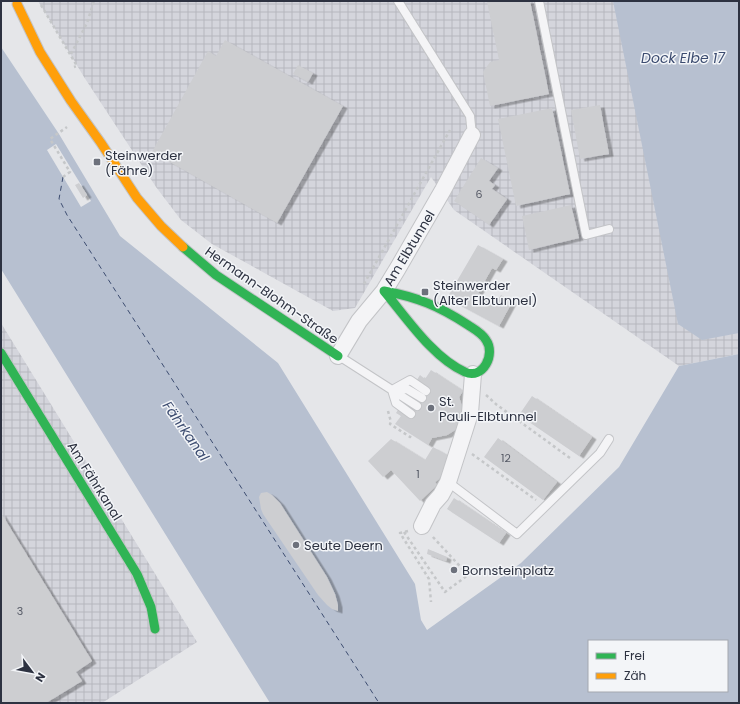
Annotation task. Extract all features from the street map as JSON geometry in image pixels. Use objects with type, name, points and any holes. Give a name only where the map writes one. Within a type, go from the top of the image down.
[{"type":"street","name":"Hermann-Blohm-Straße","points":[[18,2],[42,34]]},
{"type":"street","name":"Hermann-Blohm-Straße","points":[[18,2],[40,52],[71,101],[120,173],[161,226],[216,275],[338,356]]},
{"type":"street","name":"Hermann-Blohm-Straße","points":[[87,108],[101,143]]},
{"type":"street","name":"Am Elbtunnel","points":[[338,356],[359,321],[384,290],[398,268],[472,135]]},
{"type":"street","points":[[384,290],[434,350],[466,372],[472,380]]},
{"type":"street","points":[[384,290],[421,299],[472,327],[484,337],[491,349],[490,356],[472,380],[470,413],[448,482],[433,504],[422,526]]},
{"type":"street","name":"Am Fährkanal","points":[[1,353],[137,574],[148,597],[155,629]]},
{"type":"lane","points":[[398,1],[470,116],[472,135]]},
{"type":"lane","points":[[539,1],[586,235],[610,229]]},
{"type":"lane","name":"Hermann-Blohm-Straße","points":[[338,356],[392,390]]},
{"type":"lane","points":[[392,390],[407,389],[424,394]]},
{"type":"lane","points":[[392,390],[417,406]]},
{"type":"lane","points":[[392,390],[396,403],[411,414]]},
{"type":"lane","points":[[448,482],[517,534],[600,453],[609,439]]},
{"type":"path","points":[[70,54],[88,23],[94,1]]},
{"type":"path","points":[[41,5],[70,54],[76,66],[74,67]]},
{"type":"path","points":[[63,177],[70,172],[50,139],[64,130]]},
{"type":"path","points":[[364,284],[450,130]]},
{"type":"path","points":[[472,380],[497,405],[570,458]]},
{"type":"path","points":[[460,445],[545,507]]},
{"type":"path","points":[[404,532],[445,592],[468,575],[422,526],[400,533],[429,579],[431,602]]},
{"type":"shaded area","points":[[38,1],[739,1],[739,354],[679,366],[454,210],[431,177],[355,308],[333,311],[212,244],[181,220],[156,187],[84,77]]},
{"type":"shaded area","points":[[1,323],[197,642],[102,703],[1,703]]},
{"type":"water","name":"Dock Elbe 17","points":[[613,1],[739,1],[739,333],[702,340],[678,324]]},
{"type":"water","name":"Fährkanal","points":[[1,47],[59,134],[120,236],[278,363],[415,584],[421,620],[427,630],[521,563],[619,467],[679,366],[739,354],[739,703],[270,703],[1,269]]},
{"type":"pier","points":[[56,144],[91,201],[81,207],[47,150]]},
{"type":"building","points":[[530,1],[549,94],[490,106],[483,72],[490,62],[499,60],[487,2]]},
{"type":"building","points":[[225,40],[343,106],[277,223],[152,152],[208,51],[216,56]]},
{"type":"building","points":[[298,65],[313,73],[308,82],[293,74]]},
{"type":"building","points":[[600,105],[609,154],[580,159],[571,110]]},
{"type":"building","points":[[552,108],[570,194],[516,206],[498,119]]},
{"type":"building","points":[[481,158],[498,168],[489,181],[495,185],[492,189],[507,199],[489,225],[454,201]]},
{"type":"building","points":[[79,183],[87,195],[83,198],[75,185]]},
{"type":"building","points":[[571,205],[579,238],[529,250],[522,216]]},
{"type":"building","points":[[478,245],[503,259],[496,270],[492,268],[478,293],[496,303],[501,295],[512,302],[499,326],[447,298]]},
{"type":"building","name":"St. Pauli-Elbtunnel","points":[[431,370],[463,391],[459,397],[463,410],[458,427],[455,430],[447,435],[432,438],[428,445],[395,424],[401,416],[396,413],[420,375],[425,379]]},
{"type":"building","points":[[532,396],[592,437],[579,456],[519,415]]},
{"type":"building","points":[[498,438],[557,482],[543,500],[484,457]]},
{"type":"building","points":[[391,439],[425,460],[433,447],[451,457],[439,479],[435,482],[437,485],[420,501],[391,470],[383,477],[368,461]]},
{"type":"building","name":"Seute Deern","points":[[267,492],[280,503],[327,577],[335,594],[338,611],[327,605],[318,595],[263,514],[259,497],[261,493]]},
{"type":"building","points":[[454,498],[506,533],[499,543],[447,509]]},
{"type":"building","points":[[1,513],[92,661],[76,672],[82,681],[46,703],[1,703]]},
{"type":"building","points":[[428,549],[447,557],[446,561],[427,554]]},
{"type":"ferry route","points":[[63,177],[59,199],[67,215],[379,703]]},
{"type":"traffic: fast","points":[[183,247],[216,275],[338,356]]},
{"type":"traffic: fast","points":[[384,291],[407,296],[428,303],[478,331],[489,346],[486,364],[482,369],[471,373],[465,372],[453,366],[431,347],[384,291]]},
{"type":"traffic: fast","points":[[1,353],[137,574],[151,607],[155,629]]},
{"type":"traffic: slow","points":[[17,4],[40,52],[71,101],[137,198],[161,226],[183,247]]},
{"type":"place","name":"Steinwerder (Fähre)","points":[[97,162]]},
{"type":"place","name":"Steinwerder (Alter Elbtunnel)","points":[[425,292]]},
{"type":"place","name":"St. Pauli-Elbtunnel","points":[[431,408]]},
{"type":"place","name":"Seute Deern","points":[[296,545]]},
{"type":"place","name":"Bornsteinplatz","points":[[454,570]]}]
